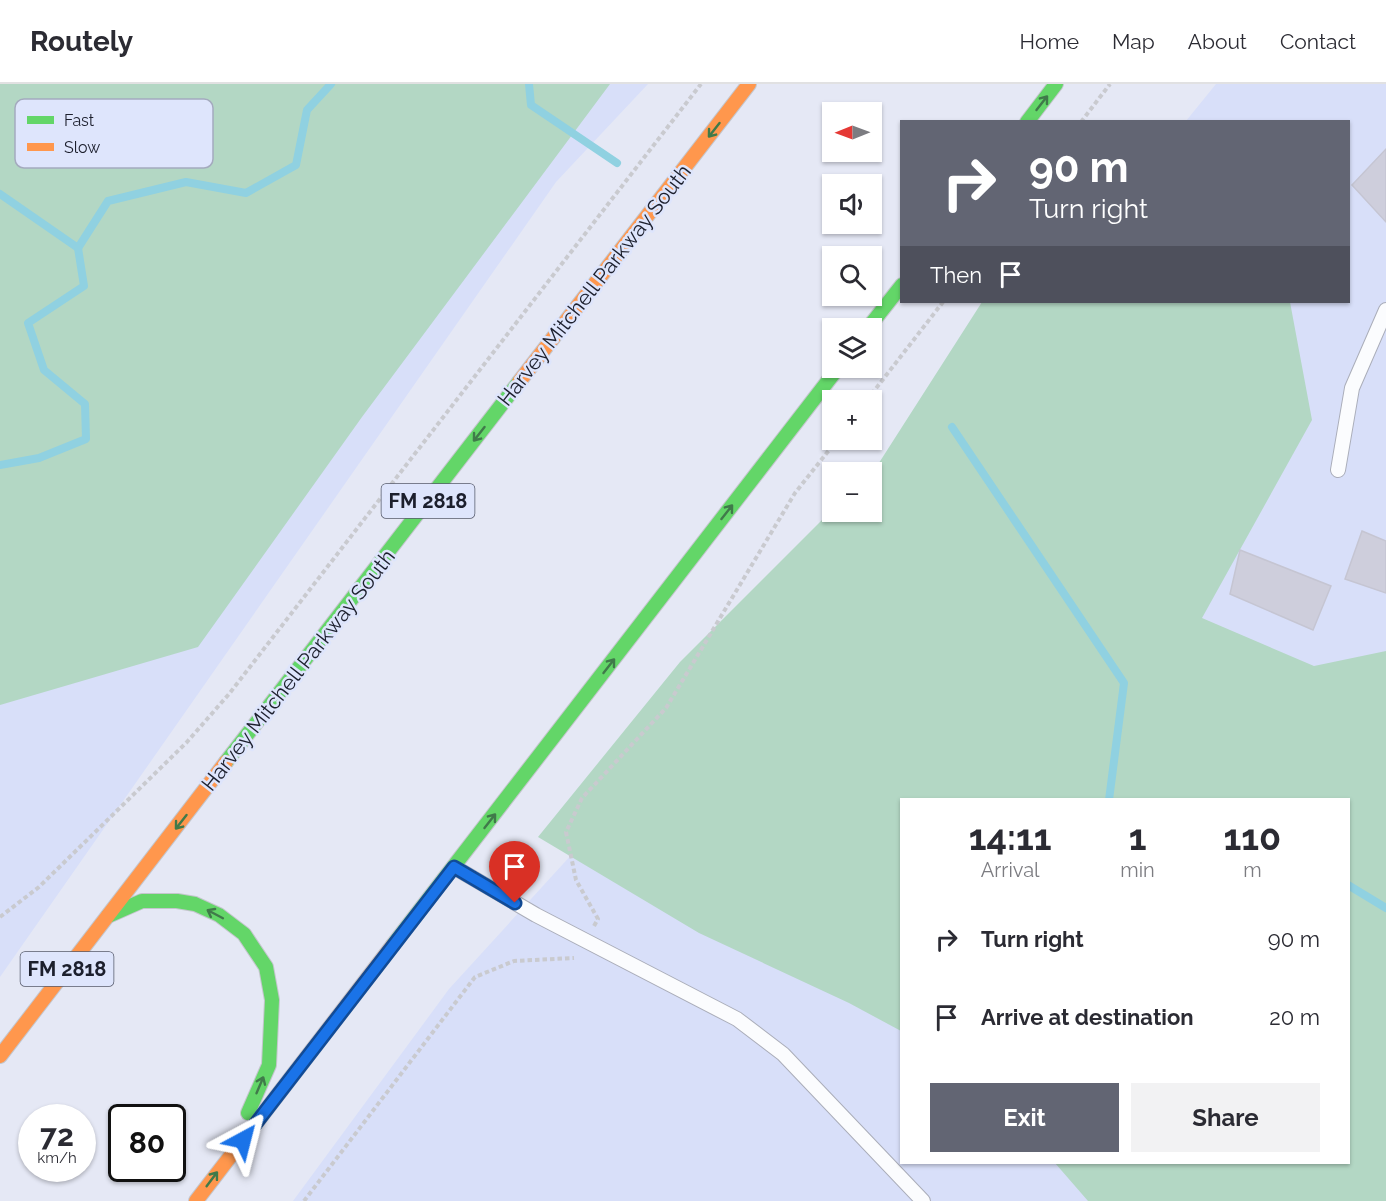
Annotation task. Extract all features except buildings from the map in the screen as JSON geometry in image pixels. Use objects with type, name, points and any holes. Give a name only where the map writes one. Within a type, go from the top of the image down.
[{"type":"highway","name":"Harvey Mitchell Parkway South","points":[[0,1056],[749,84]]},
{"type":"highway","points":[[1029,120],[1056,84]]},
{"type":"highway","points":[[876,318],[900,288]]},
{"type":"highway","points":[[196,1201],[830,378]]},
{"type":"highway","points":[[107,917],[142,901],[177,901],[195,904],[219,915],[244,934],[266,967],[272,1000],[268,1065],[229,1158]]},
{"type":"lane","points":[[1338,470],[1352,388],[1386,310]]},
{"type":"lane","points":[[454,867],[585,940],[737,1019],[783,1054],[923,1201]]},
{"type":"path","points":[[0,917],[39,887],[187,742],[229,694],[701,84]]},
{"type":"path","points":[[1083,120],[1110,84]]},
{"type":"path","points":[[875,390],[942,303]]},
{"type":"path","points":[[304,1201],[475,976],[514,961],[574,958],[598,919],[576,880],[566,832],[582,798],[666,708],[795,493],[829,450]]},
{"type":"shaded area","points":[[0,84],[648,84],[556,182],[0,977]]},
{"type":"shaded area","points":[[1216,84],[1386,84],[1386,1201],[293,1201],[449,989],[844,556],[871,522],[882,522],[882,508],[1044,303],[1350,303],[1350,120],[1187,120]]},
{"type":"green space","points":[[0,84],[610,84],[362,417],[198,647],[0,705]]},
{"type":"green space","points":[[981,303],[1290,303],[1312,420],[1202,618],[1314,666],[1386,651],[1386,1201],[1088,1201],[1056,1164],[1350,1164],[1350,798],[900,798],[900,1030],[849,1003],[699,933],[538,837],[680,662],[822,520],[822,522],[882,522],[882,462],[880,462]]},
{"type":"waterway","points":[[0,194],[78,248],[108,201],[186,182],[246,193],[296,165],[307,110],[331,84]]},
{"type":"waterway","points":[[529,84],[531,105],[617,163]]},
{"type":"waterway","points":[[0,465],[39,458],[86,439],[85,404],[44,370],[28,323],[84,286],[78,248]]},
{"type":"waterway","points":[[952,427],[1124,683],[1109,798]]},
{"type":"waterway","points":[[1350,886],[1386,908]]},
{"type":"traffic: fast","points":[[1029,120],[1056,84]]},
{"type":"traffic: fast","points":[[876,318],[900,288]]},
{"type":"traffic: fast","points":[[393,945],[830,378]]},
{"type":"traffic: fast","points":[[226,762],[519,382]]},
{"type":"traffic: fast","points":[[108,916],[142,901],[177,901],[195,904],[219,915],[244,934],[266,967],[272,1000],[269,1065],[248,1113]]},
{"type":"traffic: slow","points":[[519,382],[749,84]]},
{"type":"traffic: slow","points":[[0,1056],[226,762]]},
{"type":"traffic: slow","points":[[196,1201],[393,945]]},
{"type":"route","points":[[243,1140],[454,867],[515,903]]}]
